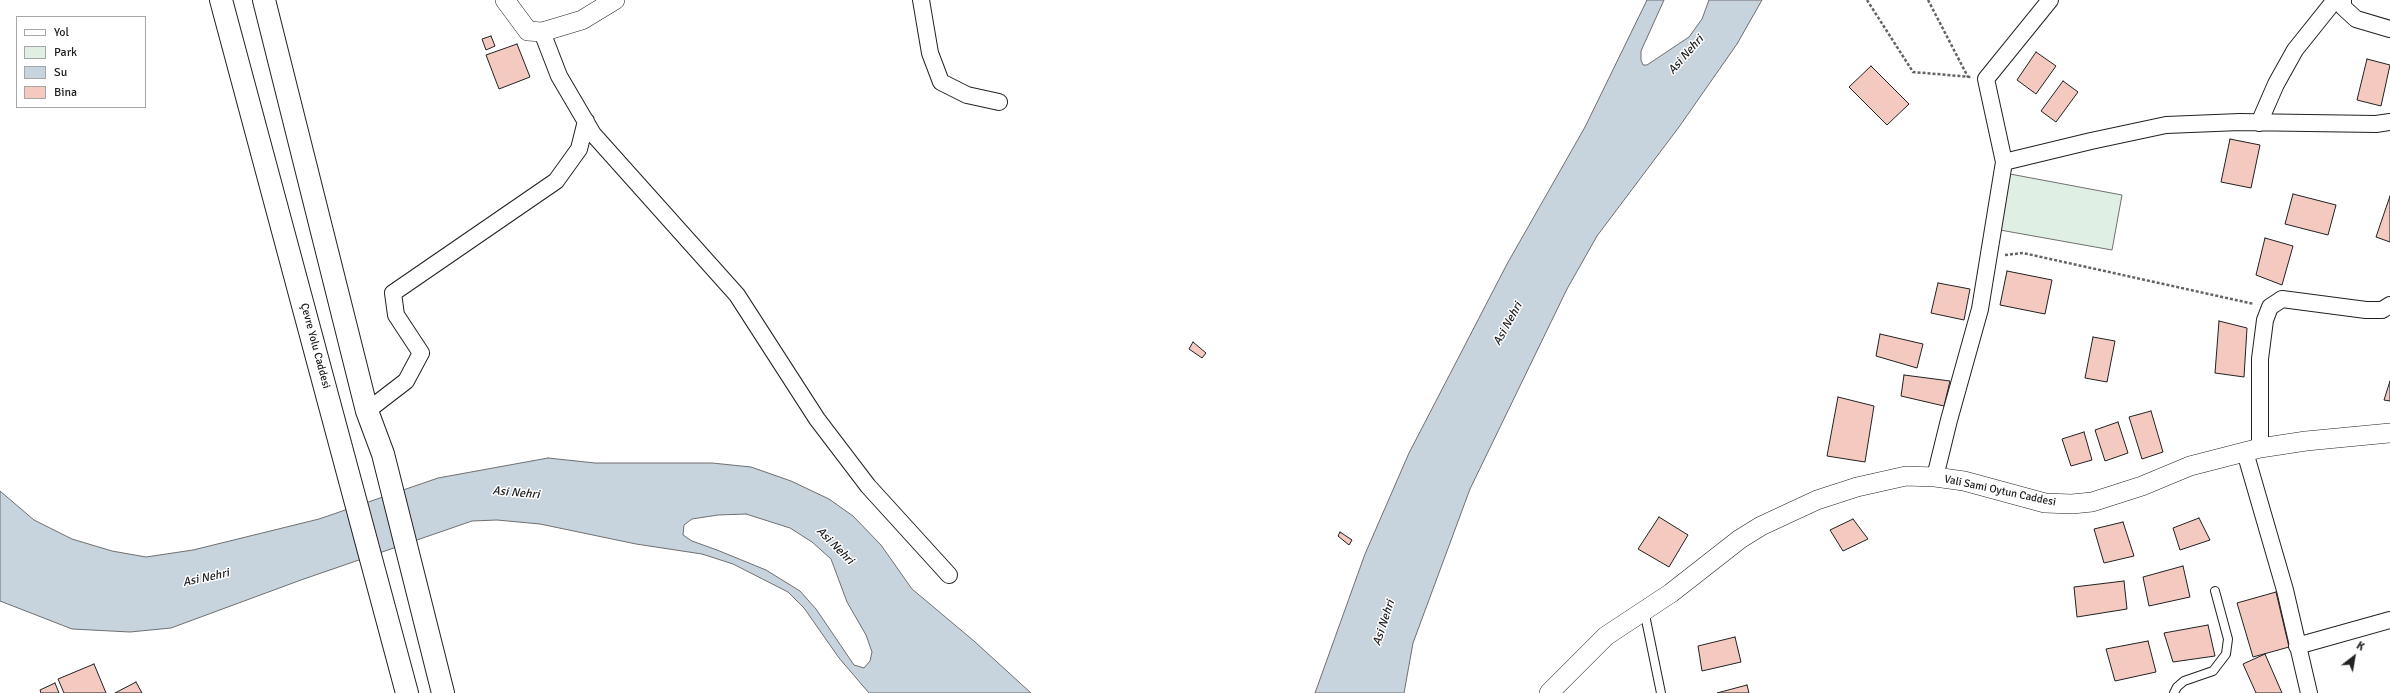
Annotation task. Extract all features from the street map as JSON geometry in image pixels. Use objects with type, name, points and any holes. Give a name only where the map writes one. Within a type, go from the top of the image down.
[{"type":"highway","name":"Çevre Yolu Caddesi","points":[[221,0],[348,466],[407,693]]},
{"type":"highway","points":[[264,0],[367,411],[383,454],[443,693]]},
{"type":"street","points":[[505,0],[528,31],[542,32],[582,20],[615,0]]},
{"type":"street","points":[[921,0],[930,53],[941,82],[967,94],[999,102]]},
{"type":"street","points":[[1935,477],[1949,420],[1980,309],[1990,256],[2004,162],[1986,79],[2050,0]]},
{"type":"street","points":[[2259,123],[2276,84],[2295,50],[2335,0]]},
{"type":"street","points":[[2343,0],[2343,7],[2356,20],[2390,29]]},
{"type":"street","points":[[542,32],[559,76],[593,134],[737,295],[817,419],[868,486],[949,575]]},
{"type":"street","points":[[367,411],[406,381],[421,353],[396,315],[393,293],[556,181],[579,149],[586,121]]},
{"type":"street","points":[[2004,162],[2091,140],[2166,125],[2259,123],[2376,124],[2390,122]]},
{"type":"street","points":[[2309,693],[2252,450],[2265,320],[2270,307],[2282,299],[2366,310],[2382,310],[2390,305]]},
{"type":"street","name":"Vali Sami Oytun Caddesi","points":[[1549,693],[1606,636],[1644,609],[1671,593],[1740,539],[1761,526],[1817,500],[1906,476],[1935,477],[1964,481],[2045,503],[2072,504],[2099,500],[2190,466],[2252,450],[2306,441],[2390,433]]},
{"type":"street","points":[[2297,646],[2390,620]]},
{"type":"lane","points":[[2174,693],[2177,687],[2184,681],[2212,672],[2226,654],[2228,639],[2214,591]]},
{"type":"lane","points":[[1644,609],[1661,693]]},
{"type":"path","points":[[1868,0],[1913,72],[1968,77],[1928,0]]},
{"type":"path","points":[[1990,256],[2023,253],[2270,307]]},
{"type":"green space","points":[[2010,174],[2122,195],[2112,250],[2000,230]]},
{"type":"water","name":"Asi Nehri","points":[[1647,0],[1664,0],[1641,51],[1641,60],[1643,65],[1647,65],[1689,37],[1702,19],[1709,0],[1762,0],[1737,44],[1679,127],[1597,236],[1567,289],[1470,489],[1413,643],[1404,693],[1315,693],[1365,554],[1409,453],[1507,264],[1585,127]]},
{"type":"water","name":"Asi Nehri","points":[[548,458],[595,463],[712,463],[751,467],[791,481],[829,499],[853,516],[881,545],[912,589],[974,641],[1031,693],[869,693],[839,658],[804,608],[788,592],[733,564],[702,554],[636,544],[540,524],[497,520],[472,521],[301,580],[171,628],[130,632],[72,629],[0,601],[0,491],[34,520],[72,539],[112,551],[146,557],[193,550],[319,519],[438,478]],"holes":[[[746,514],[790,528],[812,542],[831,559],[847,602],[866,635],[872,652],[870,661],[864,668],[854,665],[816,609],[800,591],[766,570],[692,541],[683,535],[684,525],[692,519],[718,515]]]},
{"type":"building","points":[[491,36],[495,46],[486,50],[482,39]]},
{"type":"building","points":[[517,44],[530,77],[499,89],[486,55]]},
{"type":"building","points":[[2036,52],[2056,66],[2036,94],[2017,80]]},
{"type":"building","points":[[2367,59],[2390,65],[2381,106],[2357,100]]},
{"type":"building","points":[[1871,66],[1909,104],[1887,125],[1849,87]]},
{"type":"building","points":[[2063,81],[2078,92],[2056,122],[2041,111]]},
{"type":"building","points":[[2230,139],[2260,145],[2251,188],[2221,182]]},
{"type":"building","points":[[2293,194],[2336,205],[2328,235],[2285,224]]},
{"type":"building","points":[[2390,196],[2390,242],[2376,237]]},
{"type":"building","points":[[2265,238],[2293,246],[2282,285],[2256,275]]},
{"type":"building","points":[[2007,271],[2052,280],[2045,314],[2000,305]]},
{"type":"building","points":[[1938,283],[1970,289],[1964,320],[1931,313]]},
{"type":"building","points":[[2219,321],[2247,328],[2244,377],[2215,373]]},
{"type":"building","points":[[1880,334],[1923,344],[1917,368],[1876,356]]},
{"type":"building","points":[[2093,337],[2115,341],[2107,382],[2085,378]]},
{"type":"building","points":[[1193,342],[1206,353],[1202,358],[1189,349]]},
{"type":"building","points":[[1904,375],[1950,381],[1944,406],[1901,396]]},
{"type":"building","points":[[2390,381],[2390,401],[2384,400]]},
{"type":"building","points":[[1838,397],[1874,406],[1865,462],[1827,456]]},
{"type":"building","points":[[2151,411],[2163,452],[2142,459],[2129,417]]},
{"type":"building","points":[[2118,422],[2128,453],[2105,461],[2095,430]]},
{"type":"building","points":[[2084,432],[2092,460],[2071,466],[2062,439]]},
{"type":"building","points":[[1659,517],[1688,535],[1669,567],[1638,549]]},
{"type":"building","points":[[2199,518],[2210,540],[2180,550],[2173,528]]},
{"type":"building","points":[[1853,519],[1868,539],[1843,551],[1830,530]]},
{"type":"building","points":[[2123,522],[2134,556],[2104,563],[2094,529]]},
{"type":"building","points":[[1340,532],[1352,540],[1349,545],[1338,536]]},
{"type":"building","points":[[2183,566],[2190,597],[2149,606],[2143,577]]},
{"type":"building","points":[[2124,581],[2127,609],[2077,617],[2074,587]]},
{"type":"building","points":[[2276,592],[2289,647],[2253,657],[2237,603]]},
{"type":"building","points":[[2208,625],[2215,656],[2173,662],[2164,633]]},
{"type":"building","points":[[1735,637],[1741,662],[1702,671],[1698,646]]},
{"type":"building","points":[[2148,641],[2156,672],[2115,681],[2106,649]]},
{"type":"building","points":[[2265,654],[2282,693],[2256,693],[2243,664]]},
{"type":"building","points":[[94,664],[106,693],[64,693],[58,679]]},
{"type":"building","points":[[136,682],[142,693],[115,693]]},
{"type":"building","points":[[55,683],[59,693],[41,693],[40,690]]},
{"type":"building","points":[[1747,685],[1749,693],[1717,693]]}]
